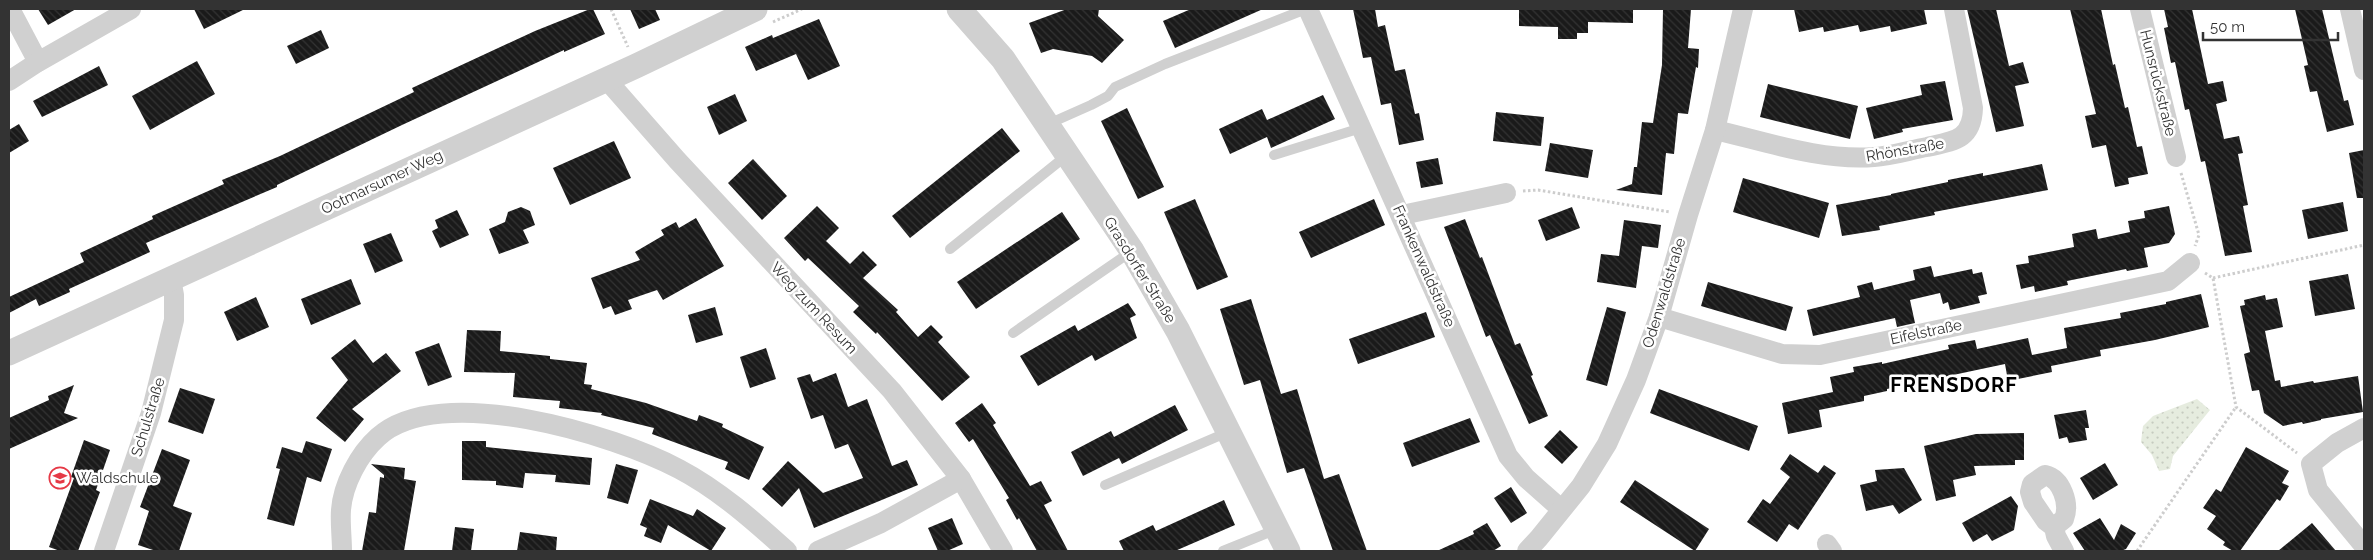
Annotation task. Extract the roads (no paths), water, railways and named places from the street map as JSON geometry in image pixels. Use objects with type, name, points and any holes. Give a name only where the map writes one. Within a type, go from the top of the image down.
[{"type":"street","points":[[10,9],[38,62]]},
{"type":"street","points":[[9,81],[38,62],[131,9]]},
{"type":"street","name":"Ootmarsumer Weg","points":[[9,353],[636,66],[755,9]]},
{"type":"street","name":"Grasdorfer Straße","points":[[960,9],[1003,60],[1066,156],[1132,251],[1178,331],[1288,551]]},
{"type":"street","name":"Frankenwaldstraße","points":[[1307,9],[1402,216],[1508,456],[1526,478],[1561,509]]},
{"type":"street","name":"Odenwaldstraße","points":[[1527,551],[1540,538],[1581,486],[1607,444],[1636,380],[1659,317],[1688,215],[1716,130],[1743,9]]},
{"type":"street","name":"Rhönstraße","points":[[1716,130],[1818,154],[1848,158],[1876,157],[1950,142],[1967,133],[1973,122],[1954,9]]},
{"type":"street","name":"Hunsrückstraße","points":[[2140,9],[2176,157]]},
{"type":"street","points":[[2350,9],[2364,70]]},
{"type":"street","name":"Weg zum Resum","points":[[606,79],[684,167],[892,392],[961,479],[1003,551]]},
{"type":"street","points":[[1402,216],[1506,192]]},
{"type":"street","name":"Eifelstraße","points":[[1659,317],[1782,354],[1820,355],[2168,281],[2190,263]]},
{"type":"street","name":"Schulstraße","points":[[104,551],[151,413],[172,329],[174,295],[171,279]]},
{"type":"street","points":[[342,551],[341,509],[346,489],[355,466],[370,447],[392,427],[410,419],[435,414],[460,413],[533,420],[567,427],[643,451],[680,469],[708,487],[746,515],[787,551]]},
{"type":"street","points":[[2364,428],[2337,443],[2311,464],[2318,490],[2364,546]]},
{"type":"street","points":[[818,551],[881,523],[961,479]]},
{"type":"street","points":[[2054,527],[2056,536],[2064,551]]},
{"type":"lane","points":[[1046,125],[1108,96],[1115,86],[1165,64],[1307,9]]},
{"type":"lane","points":[[1274,155],[1361,128]]},
{"type":"lane","points":[[950,249],[1066,156]]},
{"type":"lane","points":[[1013,334],[1132,251]]},
{"type":"lane","points":[[1105,485],[1228,432]]},
{"type":"lane","points":[[1223,551],[1277,529]]},
{"type":"place","name":"Waldschule","points":[[60,478]]},
{"type":"district","name":"FRENSDORF","points":[[1954,385]]}]
